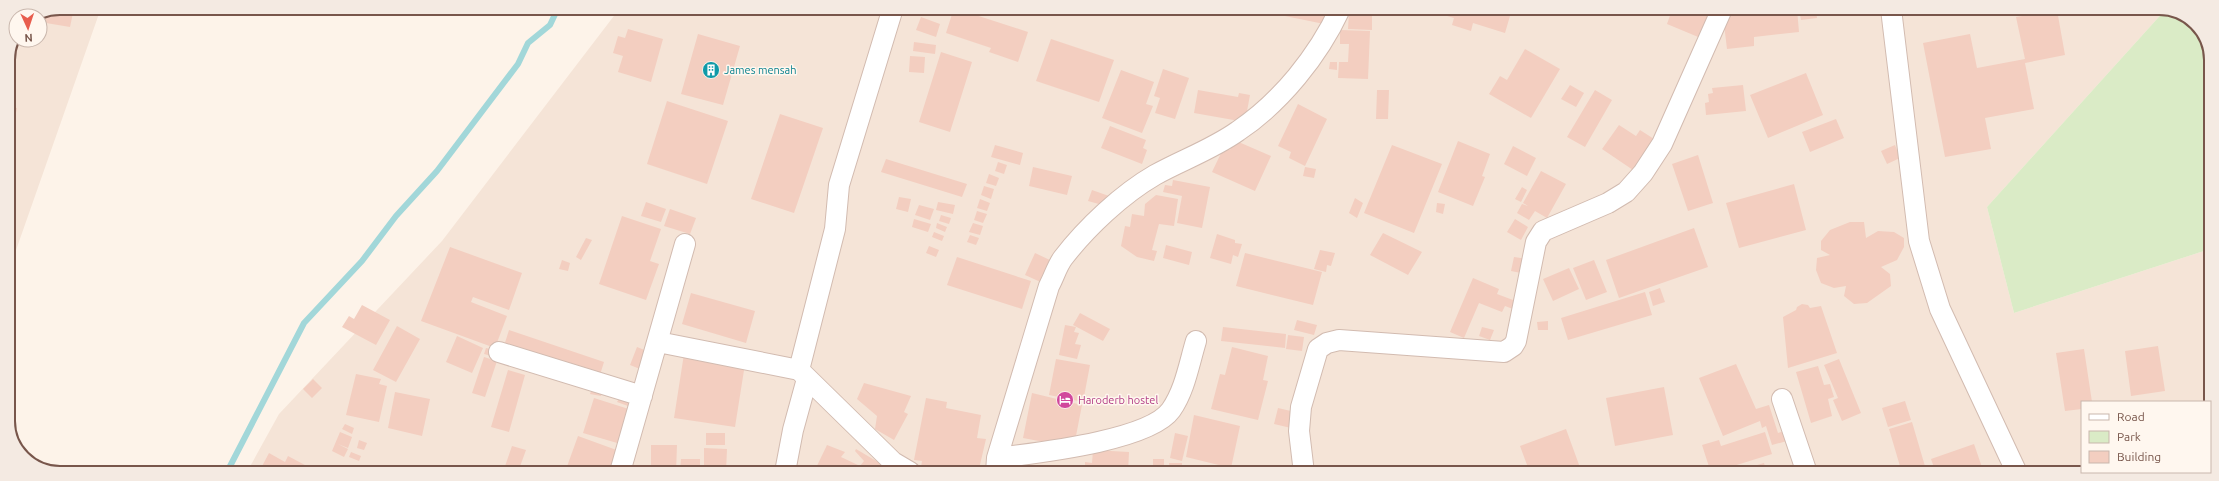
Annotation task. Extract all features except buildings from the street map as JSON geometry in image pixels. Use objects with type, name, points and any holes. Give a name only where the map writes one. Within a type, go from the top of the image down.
[{"type":"street","points":[[786,466],[803,375],[834,229],[839,186],[891,15]]},
{"type":"street","points":[[996,465],[1049,286],[1062,259],[1094,222],[1153,176],[1238,132],[1265,110],[1296,78],[1324,37],[1337,15]]},
{"type":"street","points":[[1303,466],[1299,431],[1301,407],[1318,349],[1327,343],[1339,340],[1504,352],[1510,349],[1516,341],[1536,242],[1539,235],[1543,231],[1608,203],[1626,192],[1643,173],[1662,144],[1719,15]]},
{"type":"street","points":[[1892,15],[1919,241],[1940,309],[2014,466]]},
{"type":"street","points":[[622,466],[685,244]]},
{"type":"street","points":[[996,465],[1044,452],[1116,438],[1154,425],[1170,412],[1180,395],[1196,341]]},
{"type":"street","points":[[658,342],[803,375],[893,462],[900,466]]},
{"type":"street","points":[[499,352],[642,396]]},
{"type":"street","points":[[1782,399],[1804,466]]},
{"type":"shaded area","points":[[60,15],[99,15],[15,253],[15,60],[17,48],[48,48],[48,17]]},
{"type":"shaded area","points":[[615,15],[2159,15],[2160,15],[1987,207],[2014,313],[2204,251],[2204,401],[2081,401],[2081,466],[250,466],[279,414],[442,241]]},
{"type":"green space","points":[[2160,15],[2173,17],[2193,30],[2201,43],[2204,57],[2204,251],[2014,313],[1987,207]]},
{"type":"waterway","points":[[230,466],[304,323],[362,261],[396,216],[437,171],[518,64],[528,43],[550,25],[555,15]]},
{"type":"place","name":"James mensah","points":[[711,70]]},
{"type":"place","name":"Haroderb hostel","points":[[1065,400]]}]
